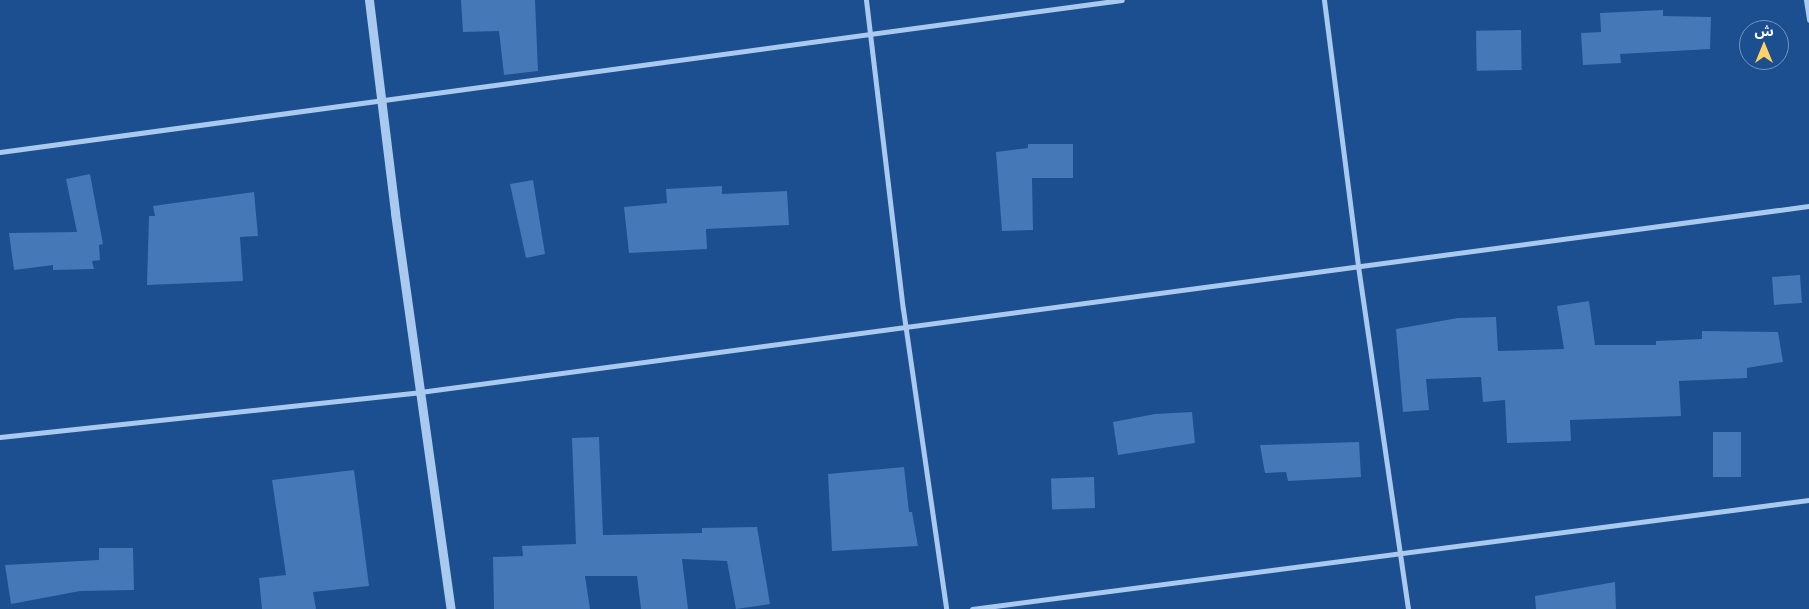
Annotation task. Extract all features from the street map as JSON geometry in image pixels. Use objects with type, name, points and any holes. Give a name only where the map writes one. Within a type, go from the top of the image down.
[{"type":"street","points":[[369,0],[420,392],[451,609]]},
{"type":"street","points":[[866,0],[906,325],[946,609]]},
{"type":"street","points":[[0,152],[1122,0]]},
{"type":"street","points":[[1324,0],[1358,266],[1408,609]]},
{"type":"street","points":[[1806,0],[1809,20]]},
{"type":"street","points":[[0,437],[420,392],[906,325],[1809,206]]},
{"type":"street","points":[[972,609],[1809,500]]},
{"type":"building","points":[[461,0],[535,0],[538,71],[504,75],[499,31],[463,32]]},
{"type":"building","points":[[1663,10],[1663,16],[1711,17],[1710,49],[1620,54],[1621,63],[1583,65],[1581,33],[1601,32],[1600,13]]},
{"type":"building","points":[[1521,30],[1522,70],[1477,71],[1476,31]]},
{"type":"building","points":[[1028,144],[1073,144],[1073,178],[1032,178],[1033,230],[1002,231],[996,152],[1028,148]]},
{"type":"building","points":[[90,174],[103,244],[99,245],[100,260],[92,261],[94,269],[53,270],[53,265],[14,270],[9,233],[77,232],[66,179]]},
{"type":"building","points":[[533,180],[545,254],[526,258],[510,184]]},
{"type":"building","points":[[722,186],[722,194],[787,191],[789,225],[706,229],[707,249],[629,253],[624,207],[667,203],[666,189]]},
{"type":"building","points":[[254,192],[258,236],[240,237],[243,281],[147,285],[149,216],[155,216],[153,206]]},
{"type":"building","points":[[1800,275],[1802,303],[1774,305],[1772,277]]},
{"type":"building","points":[[1589,301],[1595,345],[1656,345],[1656,341],[1702,339],[1702,331],[1778,332],[1783,362],[1747,368],[1747,378],[1679,381],[1681,416],[1570,420],[1571,441],[1507,443],[1505,400],[1483,402],[1481,377],[1426,379],[1429,410],[1403,412],[1396,329],[1458,318],[1496,317],[1498,351],[1564,349],[1557,306]]},
{"type":"building","points":[[1192,412],[1195,443],[1118,455],[1113,422],[1155,414]]},
{"type":"building","points":[[1713,432],[1741,432],[1741,477],[1713,477]]},
{"type":"building","points":[[599,437],[603,535],[702,533],[702,528],[757,527],[770,604],[736,609],[727,561],[682,559],[688,609],[641,609],[637,576],[585,576],[590,609],[494,609],[493,557],[523,556],[522,546],[576,544],[572,438]]},
{"type":"building","points":[[1359,442],[1361,477],[1288,481],[1286,472],[1265,473],[1260,445]]},
{"type":"building","points":[[904,467],[909,512],[912,512],[918,546],[832,551],[828,474]]},
{"type":"building","points":[[354,470],[369,586],[313,592],[316,609],[262,609],[259,578],[286,575],[272,480]]},
{"type":"building","points":[[1094,477],[1095,508],[1052,509],[1051,479]]},
{"type":"building","points":[[99,548],[133,548],[134,590],[80,591],[11,604],[5,565],[99,560]]},
{"type":"building","points":[[1615,582],[1616,609],[1536,609],[1535,596]]}]
